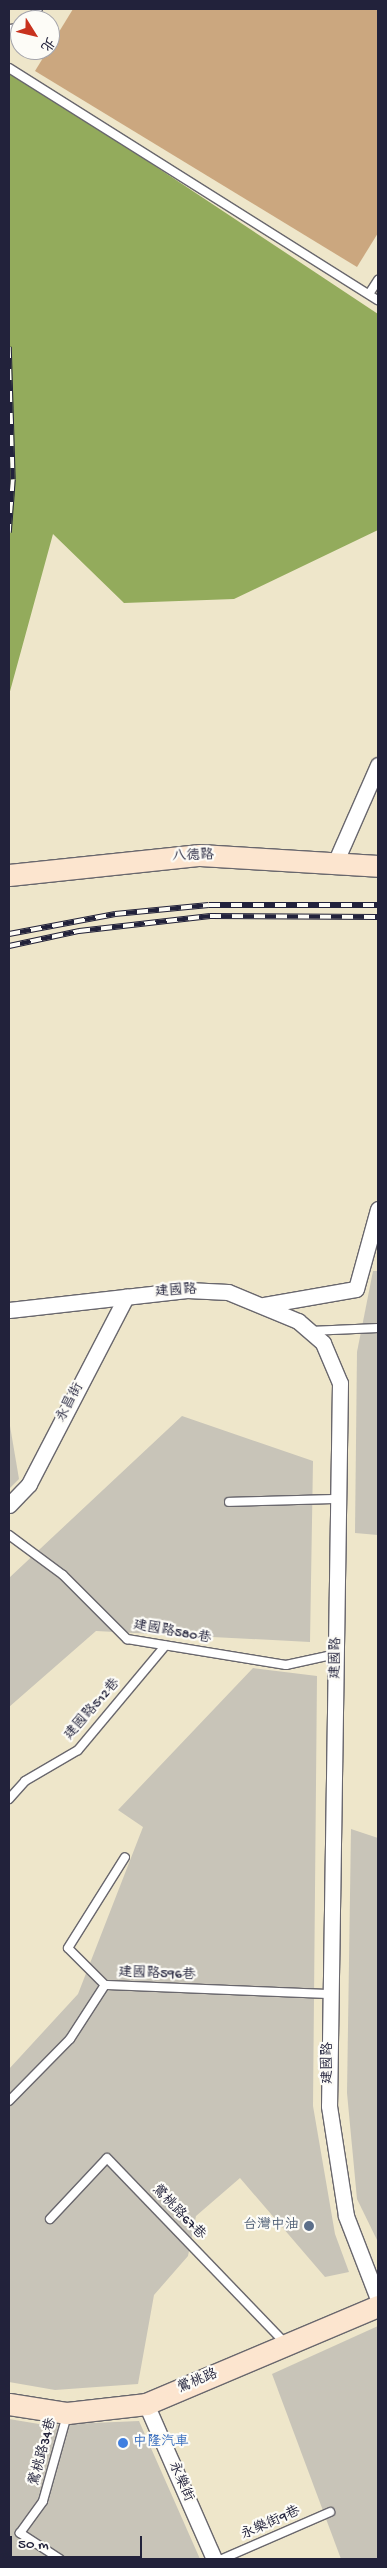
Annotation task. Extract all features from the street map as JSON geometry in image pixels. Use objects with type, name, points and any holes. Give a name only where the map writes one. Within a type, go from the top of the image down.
[{"type":"main road","name":"八德路","points":[[9,875],[200,855],[378,866]]},
{"type":"main road","name":"鶯桃路","points":[[9,2404],[67,2413],[146,2404],[288,2346],[378,2306]]},
{"type":"street","points":[[335,863],[378,765]]},
{"type":"street","points":[[264,1305],[356,1289],[378,1209]]},
{"type":"street","name":"建國路","points":[[9,1310],[187,1290],[228,1292],[264,1305],[309,1331],[323,1343],[340,1384],[329,2106],[346,2216],[378,2299]]},
{"type":"street","name":"永昌街","points":[[9,1504],[29,1484],[126,1297]]},
{"type":"street","name":"永樂街","points":[[146,2404],[214,2559]]},
{"type":"lane","points":[[9,68],[378,300]]},
{"type":"lane","points":[[370,294],[378,280]]},
{"type":"lane","points":[[309,1331],[378,1328]]},
{"type":"lane","points":[[229,1502],[339,1499]]},
{"type":"lane","name":"建國路580巷","points":[[9,1535],[63,1575],[126,1640],[286,1665],[337,1654]]},
{"type":"lane","name":"建國路512巷","points":[[9,1799],[25,1781],[78,1750],[165,1646]]},
{"type":"lane","points":[[105,1985],[68,1948],[125,1856]]},
{"type":"lane","name":"建國路596巷","points":[[9,2101],[70,2039],[105,1985],[330,1994]]},
{"type":"lane","name":"鶯桃路67巷","points":[[50,2219],[107,2158],[288,2346]]},
{"type":"lane","name":"鶯桃路34巷","points":[[60,2559],[20,2533],[43,2501],[67,2413]]},
{"type":"lane","name":"永樂街9巷","points":[[222,2559],[330,2512]]},
{"type":"shaded area","points":[[373,1271],[378,1271],[378,1535],[355,1533],[357,1352]]},
{"type":"shaded area","points":[[182,1416],[313,1461],[310,1642],[96,1631],[9,1707],[9,1578]]},
{"type":"shaded area","points":[[9,1420],[19,1479],[9,1489]]},
{"type":"shaded area","points":[[253,1668],[317,1676],[313,2106],[335,2234],[349,2272],[325,2277],[240,2178],[196,2216],[188,2256],[154,2295],[138,2384],[55,2390],[9,2382],[9,2069],[78,1994],[143,1827],[118,1810]]},
{"type":"shaded area","points":[[351,1829],[378,1838],[378,2242],[357,2199],[347,2093]]},
{"type":"shaded area","points":[[378,2326],[378,2559],[341,2559],[272,2374]]},
{"type":"shaded area","points":[[9,2419],[45,2425],[139,2421],[200,2559],[9,2559]]},
{"type":"green space","points":[[9,74],[60,103],[378,314],[378,530],[234,599],[124,603],[53,534],[9,695]]},
{"type":"building","points":[[73,9],[378,9],[378,233],[357,267],[35,71],[42,60],[60,60],[60,30]]},
{"type":"railway","points":[[9,347],[13,480],[9,533]]},
{"type":"railway","points":[[9,934],[115,914],[209,905],[378,905]]},
{"type":"railway","points":[[9,946],[79,931],[210,916],[378,917]]},
{"type":"place","name":"台灣中油","points":[[309,2226]]},
{"type":"place","name":"中隆汽車","points":[[123,2443]]}]
